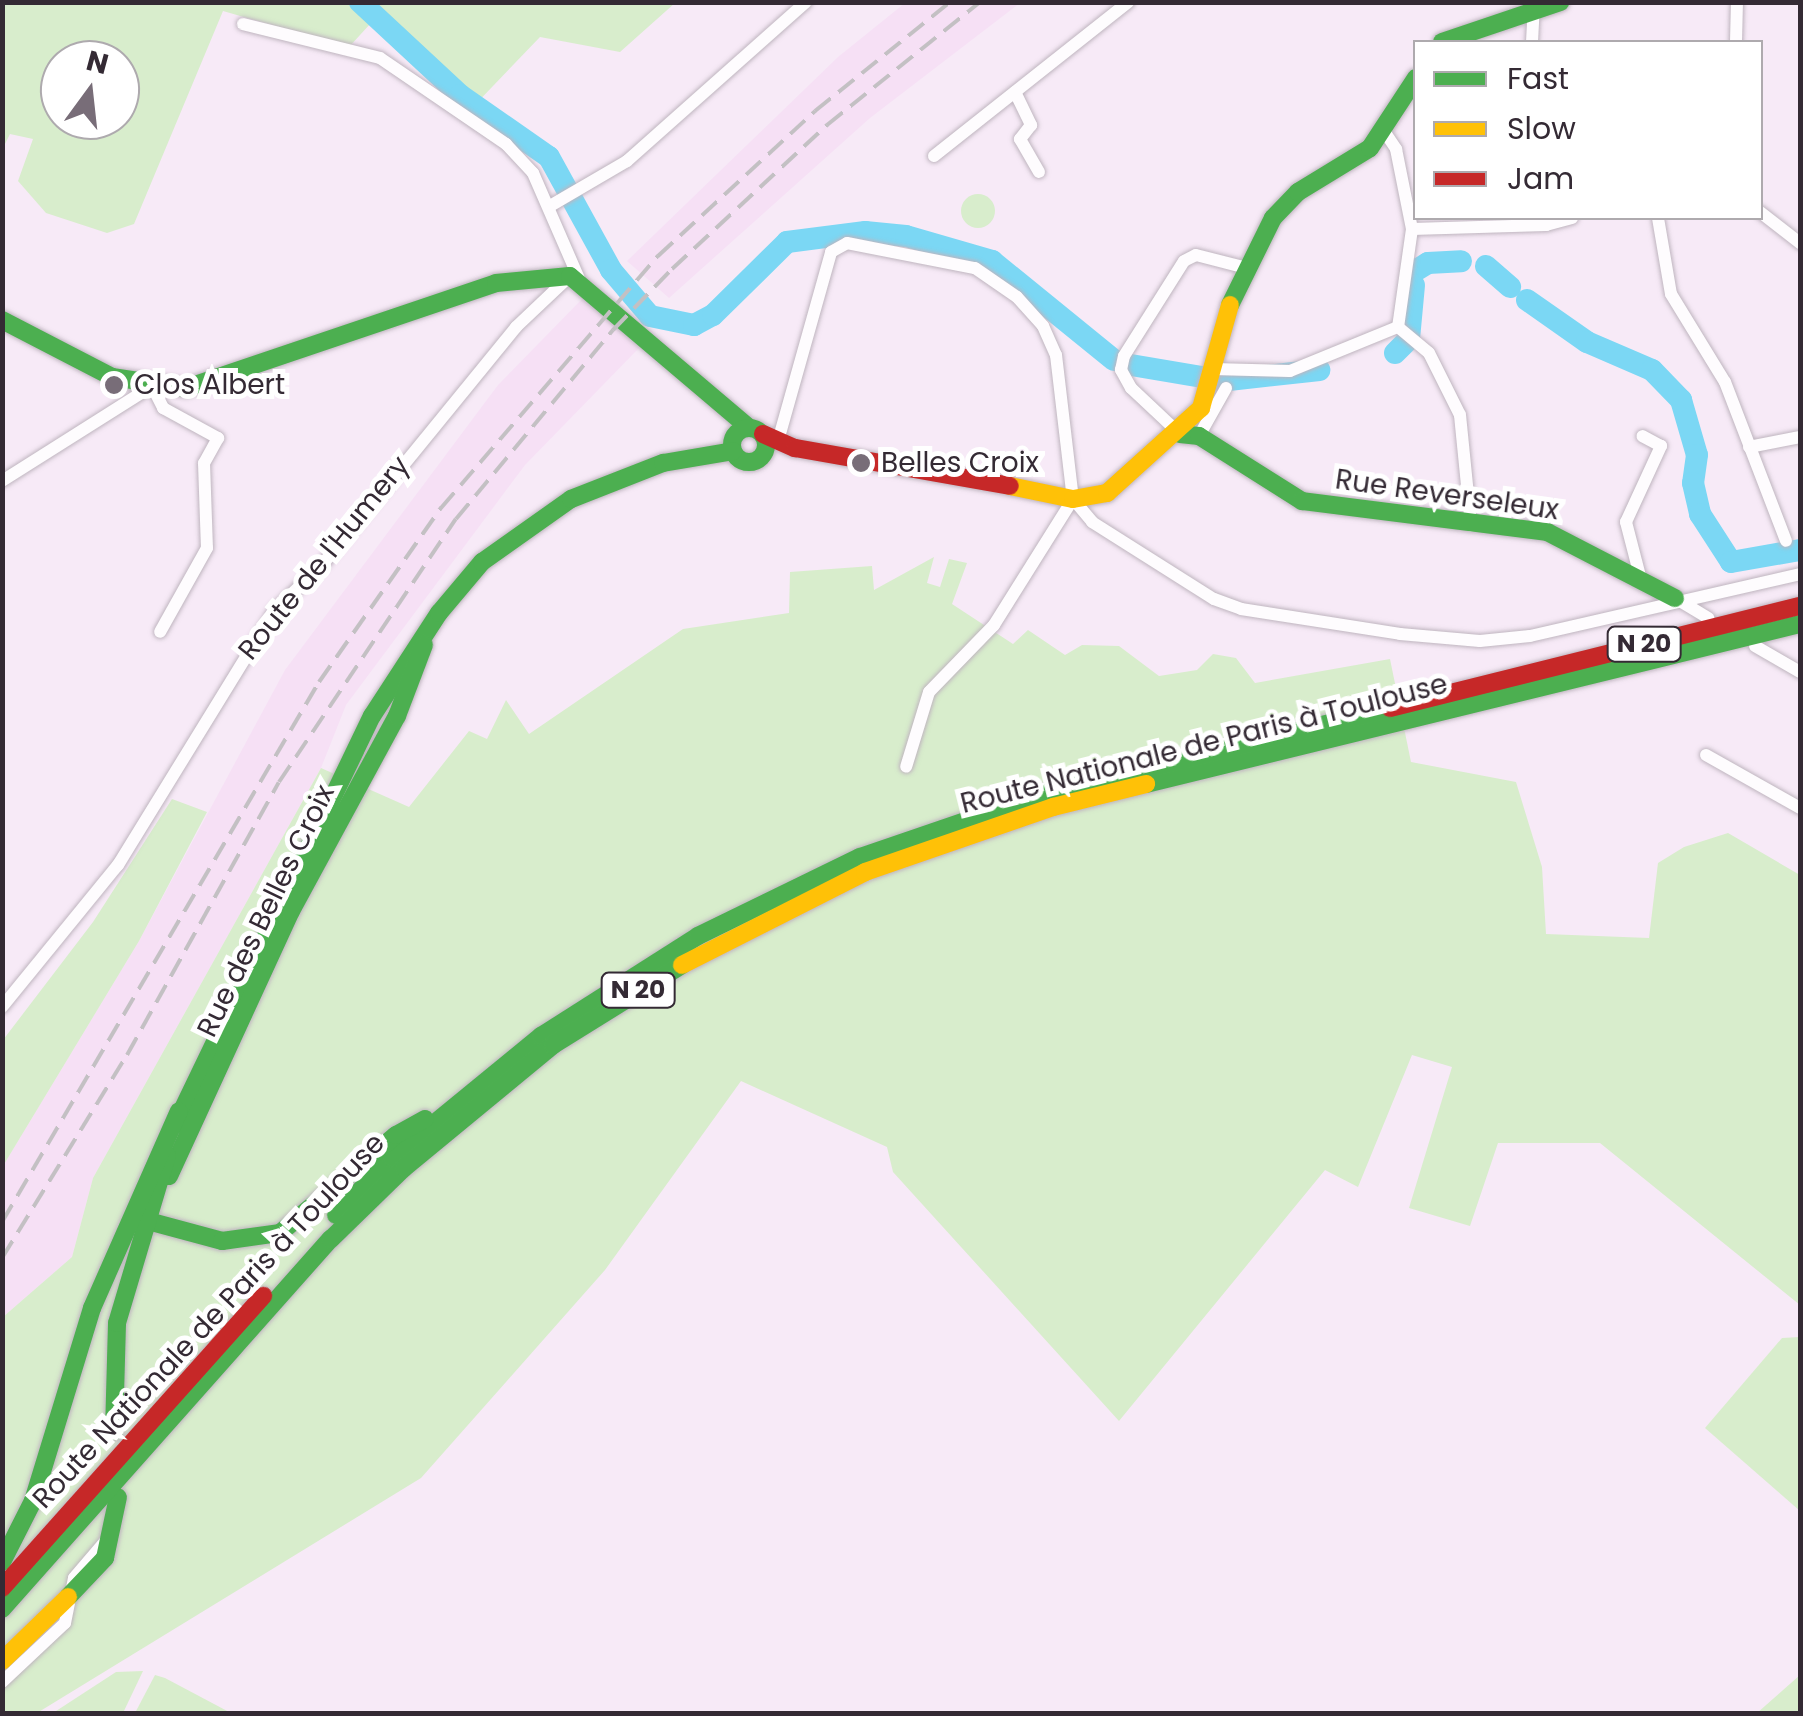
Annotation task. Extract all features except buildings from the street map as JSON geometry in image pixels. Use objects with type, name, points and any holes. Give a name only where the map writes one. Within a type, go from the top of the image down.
[{"type":"main road","points":[[1447,40],[1560,2]]},
{"type":"main road","points":[[1073,498],[1117,488],[1189,435],[1216,379],[1243,268],[1287,202],[1362,156],[1410,97]]},
{"type":"main road","points":[[2,320],[112,377],[152,386],[186,388],[233,376],[496,282],[575,278],[758,439],[764,454]]},
{"type":"main road","name":"Rue Reverseleux","points":[[1189,435],[1302,502],[1546,532],[1675,598]]},
{"type":"main road","name":"Rue des Belles Croix","points":[[758,439],[764,454],[744,461],[758,439]]},
{"type":"main road","name":"Rue des Belles Croix","points":[[179,1112],[431,625],[482,562],[571,499],[663,463],[758,439],[889,460],[1073,498]]},
{"type":"main road","name":"Route Nationale de Paris à Toulouse","points":[[2,1588],[324,1228],[392,1158],[541,1036],[698,936],[860,857],[1046,793],[1800,606]]},
{"type":"main road","name":"Route Nationale de Paris à Toulouse","points":[[2,1609],[331,1239],[404,1168],[553,1045],[706,948],[864,872],[1053,807],[1800,624]]},
{"type":"main road","name":"Rue des Belles Croix","points":[[148,1222],[403,676]]},
{"type":"main road","points":[[148,1222],[222,1241],[280,1233],[396,1135],[466,1096]]},
{"type":"main road","points":[[114,1432],[111,1354],[179,1112]]},
{"type":"main road","points":[[2,1562],[33,1501],[120,1237],[179,1112]]},
{"type":"main road","points":[[2,1661],[106,1558],[116,1528],[118,1497]]},
{"type":"street","points":[[550,206],[627,162],[806,2]]},
{"type":"street","points":[[934,156],[1128,2]]},
{"type":"street","points":[[1736,40],[1737,2]]},
{"type":"street","points":[[1532,40],[1534,8]]},
{"type":"street","points":[[244,24],[380,58],[506,144],[534,173],[575,278]]},
{"type":"street","points":[[1014,92],[1031,126],[1020,139],[1039,172]]},
{"type":"street","points":[[1384,131],[1396,149],[1412,229],[1407,332],[1460,415],[1472,525]]},
{"type":"street","points":[[1763,214],[1800,243]]},
{"type":"street","points":[[1412,229],[1497,221],[1546,225],[1565,220]]},
{"type":"street","points":[[1658,220],[1671,294],[1724,382],[1786,541]]},
{"type":"street","points":[[758,439],[831,252],[847,244],[908,251],[975,268],[1017,297],[1043,326],[1056,356],[1073,498],[1092,522],[1168,574],[1214,599],[1274,615],[1480,641],[1584,626],[1675,598],[1800,574]]},
{"type":"street","points":[[1189,435],[1140,398],[1122,363],[1184,261],[1196,256],[1243,268]]},
{"type":"street","name":"Route de l'Humery","points":[[2,1007],[118,866],[274,611],[322,565],[516,327],[575,278]]},
{"type":"street","points":[[1216,379],[1290,371],[1407,332]]},
{"type":"street","points":[[2,480],[152,386],[163,408],[218,438],[204,463],[207,548],[160,632]]},
{"type":"street","points":[[1641,580],[1626,522],[1660,446],[1642,436]]},
{"type":"street","points":[[1749,447],[1800,436]]},
{"type":"street","points":[[906,767],[929,692],[1000,616],[1073,498]]},
{"type":"street","name":"Rue Reverseleux","points":[[1675,598],[1708,618]]},
{"type":"street","points":[[1755,646],[1800,672]]},
{"type":"street","points":[[1706,755],[1800,808]]},
{"type":"street","points":[[2,1682],[65,1623],[68,1597]]},
{"type":"shaded area","points":[[905,3],[1020,3],[870,118],[669,298],[627,261],[838,57]]},
{"type":"shaded area","points":[[583,298],[639,348],[525,465],[346,705],[321,768],[93,1178],[72,1257],[3,1317],[3,1166],[139,941],[285,670],[498,385]]},
{"type":"green space","points":[[3,3],[675,3],[620,52],[540,37],[470,110],[371,23],[349,47],[223,11],[134,224],[107,233],[46,213],[18,181],[33,139],[10,134],[3,148]]},
{"type":"green space","points":[[978,194],[990,199],[995,211],[990,223],[978,228],[966,223],[961,211],[966,199]]},
{"type":"green space","points":[[934,557],[927,583],[940,587],[949,559],[967,563],[952,604],[1013,644],[1028,630],[1065,655],[1082,645],[1119,646],[1159,676],[1197,670],[1213,654],[1236,658],[1255,683],[1390,659],[1411,762],[1516,782],[1542,867],[1546,934],[1649,938],[1658,863],[1684,847],[1728,833],[1800,875],[1800,1305],[1600,1143],[1498,1143],[1470,1226],[1409,1208],[1452,1067],[1412,1055],[1358,1187],[1325,1170],[1119,1421],[893,1172],[887,1147],[741,1081],[605,1270],[421,1478],[37,1713],[3,1714],[3,1317],[72,1257],[93,1178],[321,768],[409,807],[469,731],[487,739],[506,700],[529,734],[683,629],[789,613],[790,572],[872,566],[874,590]]},
{"type":"green space","points":[[172,799],[207,812],[139,941],[3,1166],[3,1040],[93,922]]},
{"type":"green space","points":[[1800,1337],[1800,1511],[1705,1428],[1782,1338]]},
{"type":"green space","points":[[143,1671],[123,1713],[53,1713],[116,1672]]},
{"type":"green space","points":[[155,1675],[165,1678],[231,1713],[135,1713]]},
{"type":"green space","points":[[1800,1675],[1800,1713],[1757,1713]]},
{"type":"waterway","points":[[360,2],[460,95],[549,157],[611,270],[650,316],[694,325],[713,315],[787,242],[865,232],[906,236],[992,261],[1114,360]]},
{"type":"waterway","points":[[1415,271],[1428,263],[1461,261]]},
{"type":"waterway","points":[[1486,266],[1510,287]]},
{"type":"waterway","points":[[1395,353],[1409,339],[1414,285]]},
{"type":"waterway","points":[[1527,300],[1587,342],[1652,370],[1681,400],[1697,455],[1693,483],[1700,514],[1731,562],[1800,550]]},
{"type":"waterway","points":[[1131,365],[1202,377]]},
{"type":"waterway","points":[[1220,381],[1319,370]]},
{"type":"railway","points":[[2,1222],[319,682],[441,508],[658,256],[815,111],[950,2]]},
{"type":"railway","points":[[2,1258],[127,1055],[279,782],[456,519],[613,330],[672,269],[827,125],[980,2]]},
{"type":"traffic: fast","points":[[1448,40],[1560,2]]},
{"type":"traffic: fast","points":[[1230,305],[1273,218],[1298,192],[1370,148],[1413,83]]},
{"type":"traffic: fast","points":[[2,320],[112,377],[186,388],[496,283],[570,276],[748,427]]},
{"type":"traffic: fast","points":[[749,428],[761,433],[766,445],[761,457],[749,462],[737,457],[732,445],[737,433],[749,428]]},
{"type":"traffic: fast","points":[[1180,434],[1199,436],[1302,501],[1547,532],[1675,598]]},
{"type":"traffic: fast","points":[[175,1125],[372,716],[439,613],[482,562],[571,499],[663,463],[733,451]]},
{"type":"traffic: fast","points":[[1146,784],[1800,624]]},
{"type":"traffic: fast","points":[[169,1176],[291,911],[397,716],[424,645]]},
{"type":"traffic: fast","points":[[336,1215],[392,1158],[541,1036],[698,936],[860,857],[1047,793],[1390,708]]},
{"type":"traffic: fast","points":[[2,1609],[331,1239],[404,1168],[553,1045],[682,965]]},
{"type":"traffic: fast","points":[[2,1562],[33,1501],[92,1308],[179,1111]]},
{"type":"traffic: fast","points":[[148,1221],[222,1241],[280,1233],[396,1135],[425,1119]]},
{"type":"traffic: fast","points":[[114,1431],[117,1323],[167,1155]]},
{"type":"traffic: fast","points":[[68,1597],[105,1558],[118,1497]]},
{"type":"traffic: slow","points":[[1010,486],[1073,499],[1107,493],[1201,408],[1230,305]]},
{"type":"traffic: slow","points":[[682,965],[865,872],[1053,807],[1146,784]]},
{"type":"traffic: slow","points":[[2,1661],[68,1597]]},
{"type":"traffic: jam","points":[[763,434],[795,448],[1010,486]]},
{"type":"traffic: jam","points":[[1390,708],[1800,606]]},
{"type":"traffic: jam","points":[[2,1588],[263,1296]]},
{"type":"place","name":"Clos Albert","points":[[114,385]]},
{"type":"place","name":"Belles Croix","points":[[861,463]]}]
